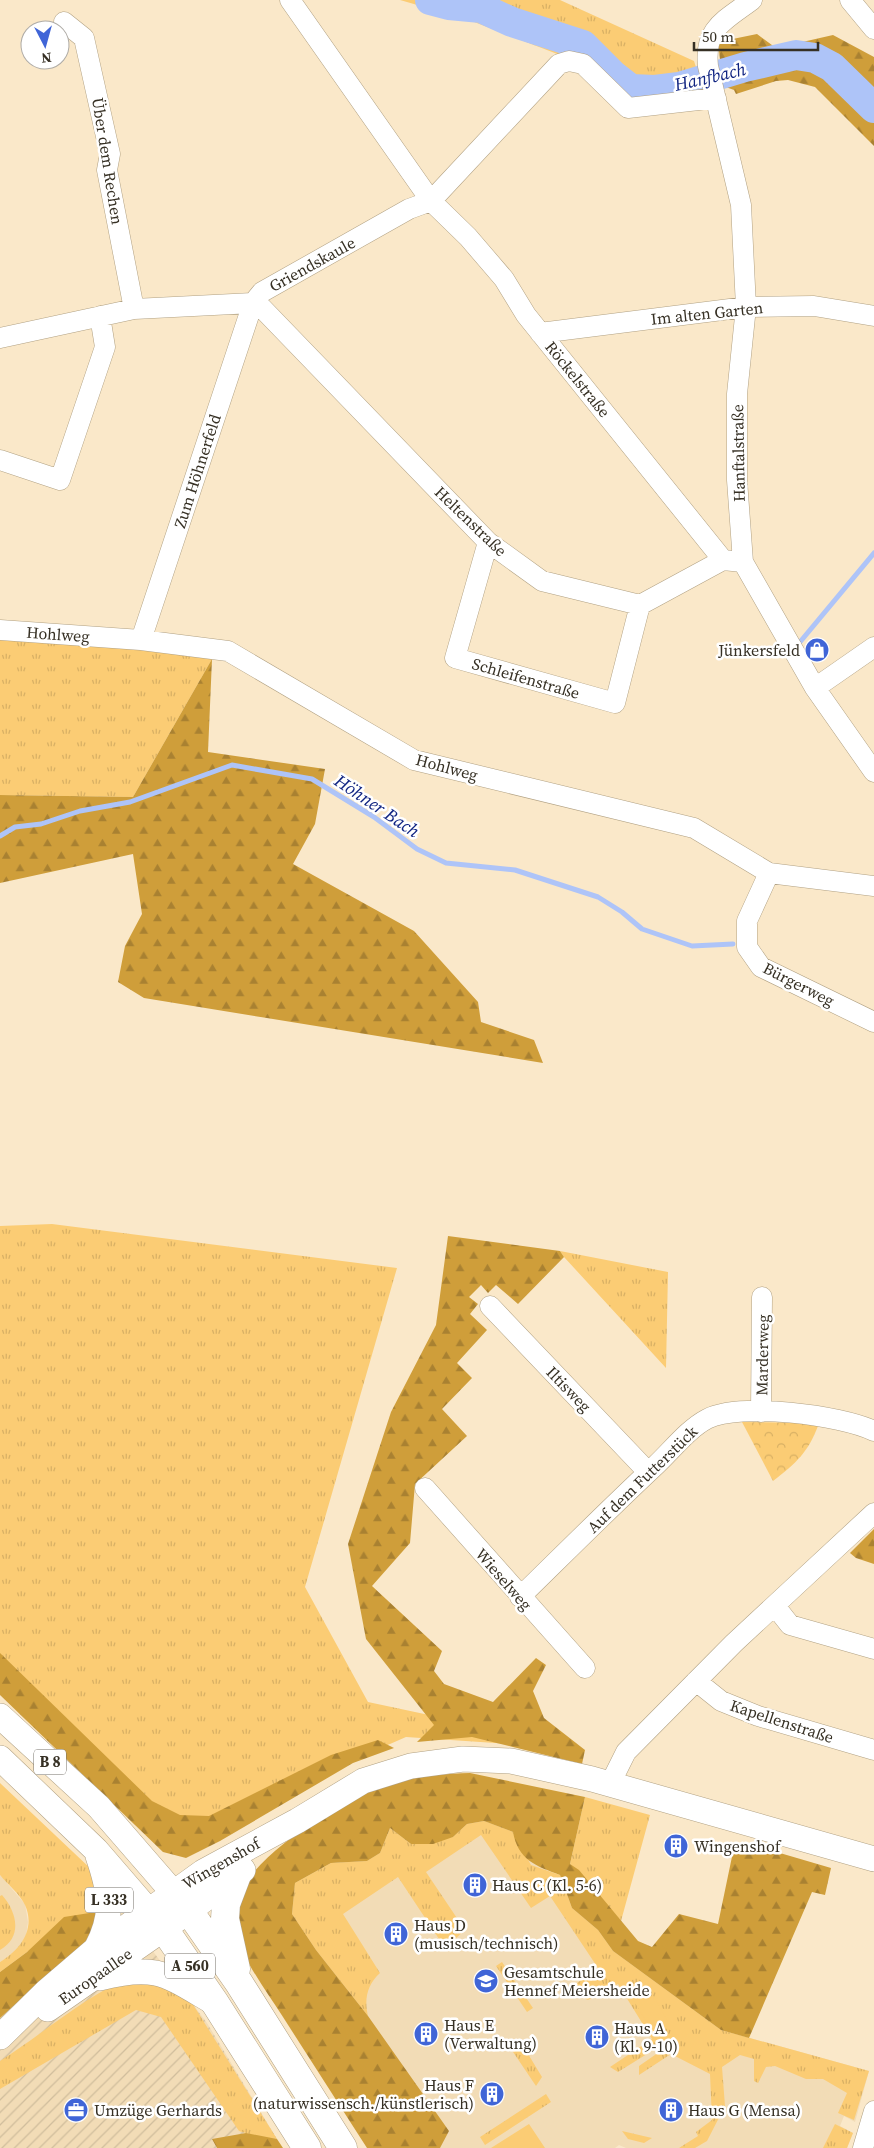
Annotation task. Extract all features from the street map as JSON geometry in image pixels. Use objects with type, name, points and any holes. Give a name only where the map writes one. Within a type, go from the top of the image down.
[{"type":"highway","points":[[237,1875],[226,1904],[225,1920],[239,1983]]},
{"type":"highway","name":"A 560","points":[[181,1901],[239,1983],[343,2148]]},
{"type":"highway","name":"A 560","points":[[156,1920],[215,2003],[307,2148]]},
{"type":"main road","name":"B 8","points":[[0,1716],[99,1808],[181,1901]]},
{"type":"main road","name":"B 8","points":[[0,1758],[96,1850],[156,1920]]},
{"type":"main road","name":"Wingenshof","points":[[181,1901],[203,1872],[297,1821],[363,1781],[411,1766],[437,1761],[511,1761],[610,1784],[874,1859]]},
{"type":"main road","name":"Wingenshof","points":[[181,1901],[237,1875],[297,1821]]},
{"type":"main road","name":"L 333","points":[[96,1850],[108,1888],[110,1915],[105,1934],[96,1949]]},
{"type":"main road","name":"Europaallee","points":[[0,2039],[88,1981],[156,1920],[181,1901]]},
{"type":"main road","name":"Europaallee","points":[[0,2039],[47,1991],[96,1949],[156,1920]]},
{"type":"main road","points":[[88,1981],[129,1971],[154,1971],[178,1981],[215,2003]]},
{"type":"street","name":"Röckelstraße","points":[[290,0],[431,201],[468,238],[504,279],[526,315],[540,333],[723,560]]},
{"type":"street","name":"Hanftalstraße","points":[[752,0],[729,6],[713,32],[706,49],[708,66],[741,206],[746,307],[737,394],[737,480],[743,562],[815,688],[874,772]]},
{"type":"street","points":[[850,0],[874,29]]},
{"type":"street","name":"Über dem Rechen","points":[[70,27],[84,38],[110,154],[107,170],[134,309]]},
{"type":"street","points":[[431,201],[559,64],[569,61],[583,64],[628,108],[715,93]]},
{"type":"street","name":"Griendskaule","points":[[1,333],[134,309],[254,303],[262,292],[409,209],[431,201]]},
{"type":"street","name":"Heltenstraße","points":[[254,303],[262,308],[488,542],[542,581],[640,605]]},
{"type":"street","name":"Zum Höhnerfeld","points":[[141,640],[254,303]]},
{"type":"street","name":"Im alten Garten","points":[[540,333],[746,307],[814,306],[874,316]]},
{"type":"street","points":[[0,460],[60,480],[106,347],[100,316]]},
{"type":"street","name":"Schleifenstraße","points":[[488,542],[456,658],[615,703],[640,605]]},
{"type":"street","points":[[640,605],[723,560],[743,562]]},
{"type":"street","name":"Hohlweg","points":[[0,630],[141,640],[228,651],[414,760],[694,828],[769,872],[874,886]]},
{"type":"street","points":[[815,688],[874,647]]},
{"type":"street","name":"Bürgerweg","points":[[769,872],[747,921],[747,947],[761,967],[874,1022]]},
{"type":"street","name":"Marderweg","points":[[761,1412],[762,1297]]},
{"type":"street","name":"Iltisweg","points":[[490,1306],[648,1472]]},
{"type":"street","name":"Auf dem Futterstück","points":[[520,1597],[648,1472],[698,1425],[708,1419],[735,1412],[828,1417],[874,1432]]},
{"type":"street","name":"Wieselweg","points":[[425,1488],[585,1668]]},
{"type":"street","points":[[610,1784],[626,1752],[696,1681],[874,1513]]},
{"type":"street","points":[[775,1606],[790,1625],[874,1649]]},
{"type":"street","name":"Kapellenstraße","points":[[696,1681],[721,1701],[758,1716],[874,1750]]},
{"type":"street","points":[[863,2148],[874,2111]]},
{"type":"shaded area","name":"Gesamtschule Hennef Meiersheide","points":[[473,1793],[592,1917],[721,2030],[869,2071],[855,2122],[844,2116],[840,2126],[853,2133],[847,2148],[626,2148],[619,2145],[615,2148],[412,2148],[281,1894]]},
{"type":"shaded area","points":[[91,1869],[207,2023],[277,2139],[212,2139],[217,2148],[0,2148],[0,2018],[8,2012]]},
{"type":"shaded area","points":[[0,1875],[25,1904],[28,1922],[26,1936],[14,1954],[0,1962]]},
{"type":"green space","points":[[400,0],[560,0],[694,61],[702,86],[643,98],[591,67],[469,20]]},
{"type":"green space","points":[[757,34],[776,48],[833,35],[874,57],[874,146],[815,87],[788,80],[776,81],[736,94],[734,90],[723,86],[718,42]]},
{"type":"green space","points":[[0,631],[212,659],[133,797],[0,795]]},
{"type":"green space","points":[[212,659],[208,752],[325,769],[315,824],[293,864],[414,931],[478,1002],[481,1022],[534,1040],[543,1063],[144,998],[118,982],[125,946],[142,914],[133,854],[0,883],[0,795],[133,797]]},
{"type":"green space","points":[[52,1224],[397,1268],[305,1587],[368,1702],[509,1732],[511,1744],[406,1737],[175,1838],[0,1674],[0,1226]]},
{"type":"green space","points":[[448,1236],[560,1251],[564,1257],[518,1304],[496,1285],[488,1293],[481,1285],[469,1297],[478,1304],[470,1314],[487,1330],[457,1363],[472,1378],[442,1409],[467,1436],[415,1484],[410,1543],[372,1586],[442,1651],[434,1671],[444,1684],[493,1702],[536,1658],[546,1665],[533,1691],[544,1718],[585,1750],[582,1764],[472,1737],[417,1742],[434,1725],[366,1639],[348,1544],[391,1412],[436,1325]]},
{"type":"green space","points":[[560,1251],[668,1272],[666,1368],[564,1257]]},
{"type":"green space","points":[[742,1422],[819,1423],[811,1442],[801,1456],[773,1481]]},
{"type":"green space","points":[[874,1529],[874,1564],[856,1558],[850,1553]]},
{"type":"green space","points":[[0,1653],[152,1801],[180,1815],[209,1816],[331,1755],[378,1740],[394,1748],[353,1763],[220,1841],[186,1858],[163,1852],[0,1695]]},
{"type":"green space","points":[[470,1773],[585,1797],[570,1864],[579,1870],[638,1941],[652,1947],[679,1914],[718,1924],[734,1847],[742,1842],[831,1868],[825,1895],[812,1892],[749,2038],[721,2030],[613,1951],[598,1930],[572,1908],[560,1875],[529,1861],[515,1842],[513,1832],[484,1821],[467,1824],[453,1837],[433,1844],[411,1844],[390,1828],[380,1853],[367,1861],[331,1863],[295,1883],[292,1914],[316,1950],[368,2016],[449,2131],[440,2148],[367,2148],[248,1963],[233,1928],[233,1907],[243,1886],[261,1864],[285,1843],[337,1807],[380,1787],[402,1781],[447,1774]]},
{"type":"green space","points":[[0,1783],[91,1869],[102,1911],[27,1952],[0,1972],[0,1962],[20,1945],[29,1922],[23,1901],[0,1875]]},
{"type":"green space","points":[[585,1797],[650,1815],[621,1921],[570,1864]]},
{"type":"green space","points":[[484,1821],[513,1832],[531,1865],[560,1875],[572,1908],[598,1930],[613,1951],[721,2030],[869,2071],[854,2120],[838,2113],[847,2093],[823,2079],[806,2079],[775,2066],[766,2067],[758,2083],[754,2081],[754,2059],[740,2055],[722,2067],[725,2106],[707,2141],[695,2148],[679,2148],[698,2136],[696,2132],[712,2120],[710,2074],[671,2054],[639,2075],[639,2066],[665,2048],[663,2044],[618,2072],[610,2067],[652,2039],[618,1984],[588,2000],[566,1991],[598,1968],[550,1896],[531,1908],[481,1835],[426,1872],[465,1930],[445,1948],[398,1877],[343,1914],[380,1973],[369,1987],[366,2004],[368,2016],[316,1950],[292,1914],[295,1883],[331,1863],[367,1861],[380,1853],[390,1828],[411,1844],[453,1837],[467,1824]]},
{"type":"green space","points":[[2,1895],[14,1916],[15,1931],[7,1945],[0,1950],[0,1896]]},
{"type":"green space","points":[[102,1911],[99,1930],[0,2018],[0,1972],[27,1952],[64,1917]]},
{"type":"green space","points":[[502,1962],[533,2008],[527,2012],[496,1966]]},
{"type":"green space","points":[[134,1976],[189,1998],[277,2139],[259,2137],[239,2131],[161,2017],[136,2010],[0,2089],[0,2061],[83,2003],[117,1983]]},
{"type":"green space","points":[[645,1992],[656,2000],[668,2022],[654,2034],[632,1998]]},
{"type":"green space","points":[[519,2039],[542,2077],[536,2086],[509,2046]]},
{"type":"green space","points":[[546,2094],[551,2102],[485,2145],[480,2137]]},
{"type":"green space","points":[[529,2124],[545,2148],[491,2148]]},
{"type":"green space","points":[[835,2124],[853,2133],[847,2148],[823,2148]]},
{"type":"green space","points":[[622,2131],[652,2138],[644,2143],[628,2139]]},
{"type":"green space","points":[[246,2133],[277,2139],[283,2148],[217,2148],[212,2139]]},
{"type":"waterway","name":"Hanfbach","points":[[430,0],[449,5],[481,8],[512,22],[583,45],[613,75],[631,89],[655,90],[679,87],[745,67],[796,55],[815,58],[832,67],[874,108]]},
{"type":"waterway","name":"Höhner Bach","points":[[800,642],[874,553]]},
{"type":"waterway","name":"Höhner Bach","points":[[0,836],[15,827],[41,824],[80,811],[130,802],[232,765],[312,779],[374,817],[417,849],[446,863],[515,870],[598,897],[622,912],[642,929],[692,946],[733,944]]},
{"type":"place","name":"Jünkersfeld","points":[[817,650]]},
{"type":"place","name":"Wingenshof","points":[[676,1846]]},
{"type":"place","name":"Haus C (Kl. 5-6)","points":[[475,1885]]},
{"type":"place","name":"Haus D (musisch/technisch)","points":[[396,1934]]},
{"type":"place","name":"Gesamtschule Hennef Meiersheide","points":[[486,1981]]},
{"type":"place","name":"Haus E (Verwaltung)","points":[[426,2034]]},
{"type":"place","name":"Haus A (Kl. 9-10)","points":[[597,2037]]},
{"type":"place","name":"Haus F (naturwissensch./künstlerisch)","points":[[492,2094]]},
{"type":"place","name":"Umzüge Gerhards","points":[[76,2110]]},
{"type":"place","name":"Haus G (Mensa)","points":[[671,2110]]}]
